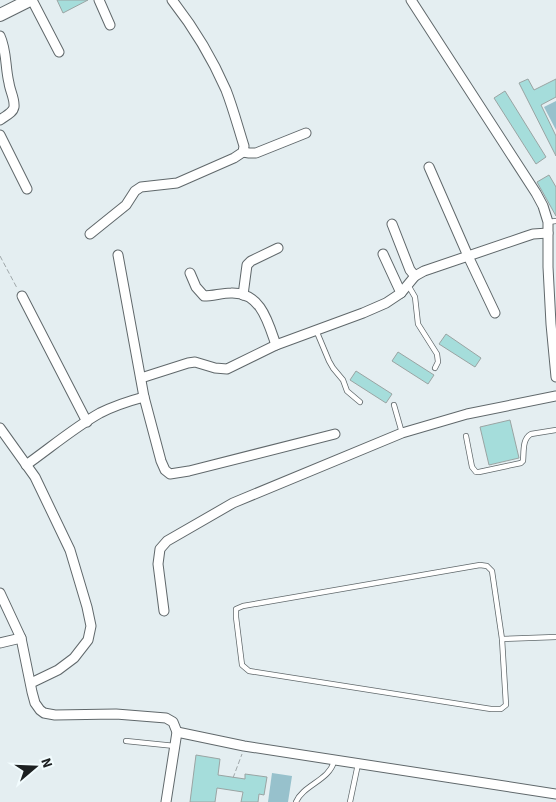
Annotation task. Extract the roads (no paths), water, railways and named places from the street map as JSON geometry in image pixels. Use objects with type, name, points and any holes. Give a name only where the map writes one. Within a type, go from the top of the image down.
[{"type":"main road","points":[[0,15],[10,3],[31,0]]},
{"type":"street","points":[[31,0],[59,52]]},
{"type":"street","points":[[99,0],[110,25]]},
{"type":"street","points":[[172,0],[202,42],[220,78],[244,146],[244,152]]},
{"type":"street","points":[[411,0],[536,193],[552,222],[548,233],[550,296],[556,376]]},
{"type":"street","points":[[0,36],[5,53],[14,108],[12,112],[0,120]]},
{"type":"street","points":[[90,234],[126,205],[141,187],[177,183],[244,152],[256,153],[306,133]]},
{"type":"street","points":[[0,135],[27,190]]},
{"type":"street","points":[[429,167],[468,256],[496,313]]},
{"type":"street","points":[[392,224],[410,270],[415,276]]},
{"type":"street","points":[[141,378],[194,362],[215,368],[227,368],[276,345],[386,303],[401,294],[415,276],[424,272],[524,237],[548,233]]},
{"type":"street","points":[[244,295],[246,266],[251,261],[278,248]]},
{"type":"street","points":[[383,254],[401,294]]},
{"type":"street","points":[[118,255],[144,396],[165,470],[170,474],[189,472],[335,434]]},
{"type":"street","points":[[190,273],[196,287],[204,296],[229,292],[251,298],[264,312],[276,345]]},
{"type":"street","points":[[22,296],[86,422]]},
{"type":"street","points":[[26,465],[101,413],[144,396]]},
{"type":"street","points":[[164,611],[158,564],[160,549],[167,541],[233,502],[402,434],[467,414],[556,396]]},
{"type":"street","points":[[0,428],[35,477],[70,550],[91,626],[88,640],[74,658],[58,670],[30,683]]},
{"type":"street","points":[[0,593],[21,638],[35,702],[44,713],[69,716],[98,713],[116,714],[166,718],[173,722],[178,732],[166,802]]},
{"type":"street","points":[[0,643],[21,638]]},
{"type":"street","points":[[178,732],[244,746],[334,761],[556,794]]},
{"type":"lane","points":[[408,285],[414,297],[418,324],[437,354],[438,362],[435,368]]},
{"type":"lane","points":[[316,330],[333,368],[343,380],[348,391],[360,402]]},
{"type":"lane","points":[[394,406],[402,434]]},
{"type":"lane","points":[[466,436],[472,466],[476,472],[479,472],[521,463],[523,461],[527,436],[556,430]]},
{"type":"lane","points":[[480,565],[487,566],[492,571],[502,639],[506,705],[501,709],[492,709],[249,671],[242,665],[236,609],[243,606],[480,565]]},
{"type":"lane","points":[[502,639],[556,638]]},
{"type":"lane","points":[[126,741],[175,746]]},
{"type":"lane","points":[[296,802],[299,796],[331,770],[334,761]]},
{"type":"lane","points":[[350,802],[358,764]]}]
